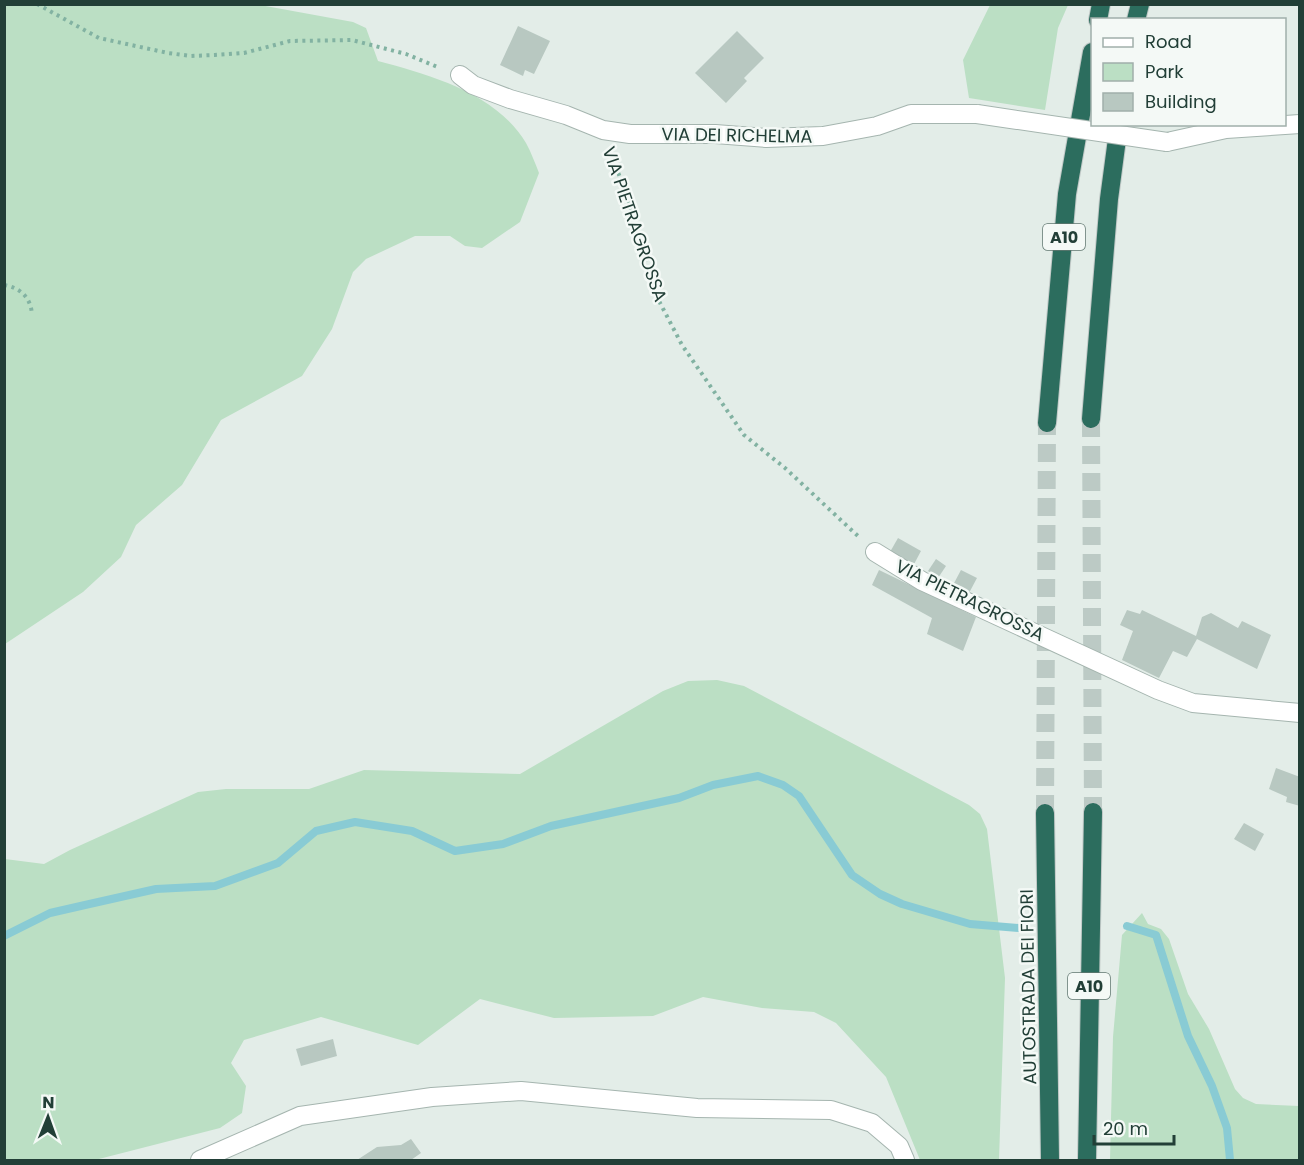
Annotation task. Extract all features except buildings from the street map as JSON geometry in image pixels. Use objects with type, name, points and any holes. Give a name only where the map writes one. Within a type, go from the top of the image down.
[{"type":"highway","name":"A10","points":[[1047,423],[1067,194],[1091,58]]},
{"type":"highway","name":"A10","points":[[1091,419],[1109,199],[1119,126]]},
{"type":"highway","name":"A10","points":[[1087,1161],[1093,812]]},
{"type":"highway","name":"AUTOSTRADA DEI FIORI","points":[[1046,813],[1050,1161]]},
{"type":"street","name":"VIA PIETRAGROSSA","points":[[460,75],[473,85],[603,130]]},
{"type":"street","name":"VIA DEI RICHELMA","points":[[603,130],[630,134],[716,134],[766,138],[823,136],[877,126],[911,114],[977,114],[1167,142],[1226,129],[1270,126]]},
{"type":"street","name":"VIA PIETRAGROSSA","points":[[875,552],[922,581],[1158,690],[1193,703],[1299,713]]},
{"type":"street","points":[[200,1161],[300,1116],[432,1097],[521,1091],[698,1108],[831,1110],[872,1123],[899,1146],[905,1161]]},
{"type":"path","points":[[37,4],[99,38],[191,57],[244,53],[290,41],[352,40],[406,54],[460,75]]},
{"type":"path","name":"VIA PIETRAGROSSA","points":[[603,130],[625,190],[658,299],[682,345],[744,435],[875,552]]},
{"type":"path","points":[[4,285],[17,288],[25,296],[32,305],[32,315]]},
{"type":"green space","points":[[5,4],[260,5],[353,22],[366,28],[378,61],[460,88],[498,111],[526,143],[539,173],[520,222],[482,248],[465,246],[450,236],[415,236],[366,259],[353,272],[332,329],[302,376],[221,420],[182,485],[136,525],[121,557],[83,592],[5,644]]},
{"type":"green space","points":[[990,5],[1068,5],[1058,28],[1045,110],[969,98],[963,60]]},
{"type":"green space","points":[[717,680],[744,686],[969,805],[980,814],[987,829],[1005,978],[999,1160],[920,1160],[886,1077],[836,1023],[814,1012],[762,1008],[703,997],[653,1016],[554,1018],[480,999],[418,1045],[321,1017],[244,1040],[231,1063],[246,1086],[242,1113],[220,1128],[95,1160],[5,1160],[5,859],[44,864],[198,792],[226,789],[309,789],[364,770],[520,774],[663,691],[688,681]]},
{"type":"green space","points":[[1142,913],[1148,924],[1161,929],[1169,939],[1188,994],[1209,1029],[1235,1089],[1243,1098],[1256,1104],[1299,1106],[1299,1160],[1110,1160],[1113,1037],[1122,935]]},
{"type":"waterway","points":[[4,936],[50,913],[156,889],[215,886],[278,863],[316,831],[355,822],[412,831],[455,851],[503,844],[551,826],[679,798],[713,785],[758,776],[783,785],[799,796],[852,875],[880,894],[902,904],[970,924],[1019,928]]},
{"type":"waterway","points":[[1127,926],[1156,935],[1188,1036],[1212,1086],[1227,1128],[1230,1160]]},
{"type":"tunnel","points":[[1091,419],[1093,812]]},
{"type":"tunnel","points":[[1045,813],[1047,423]]}]
